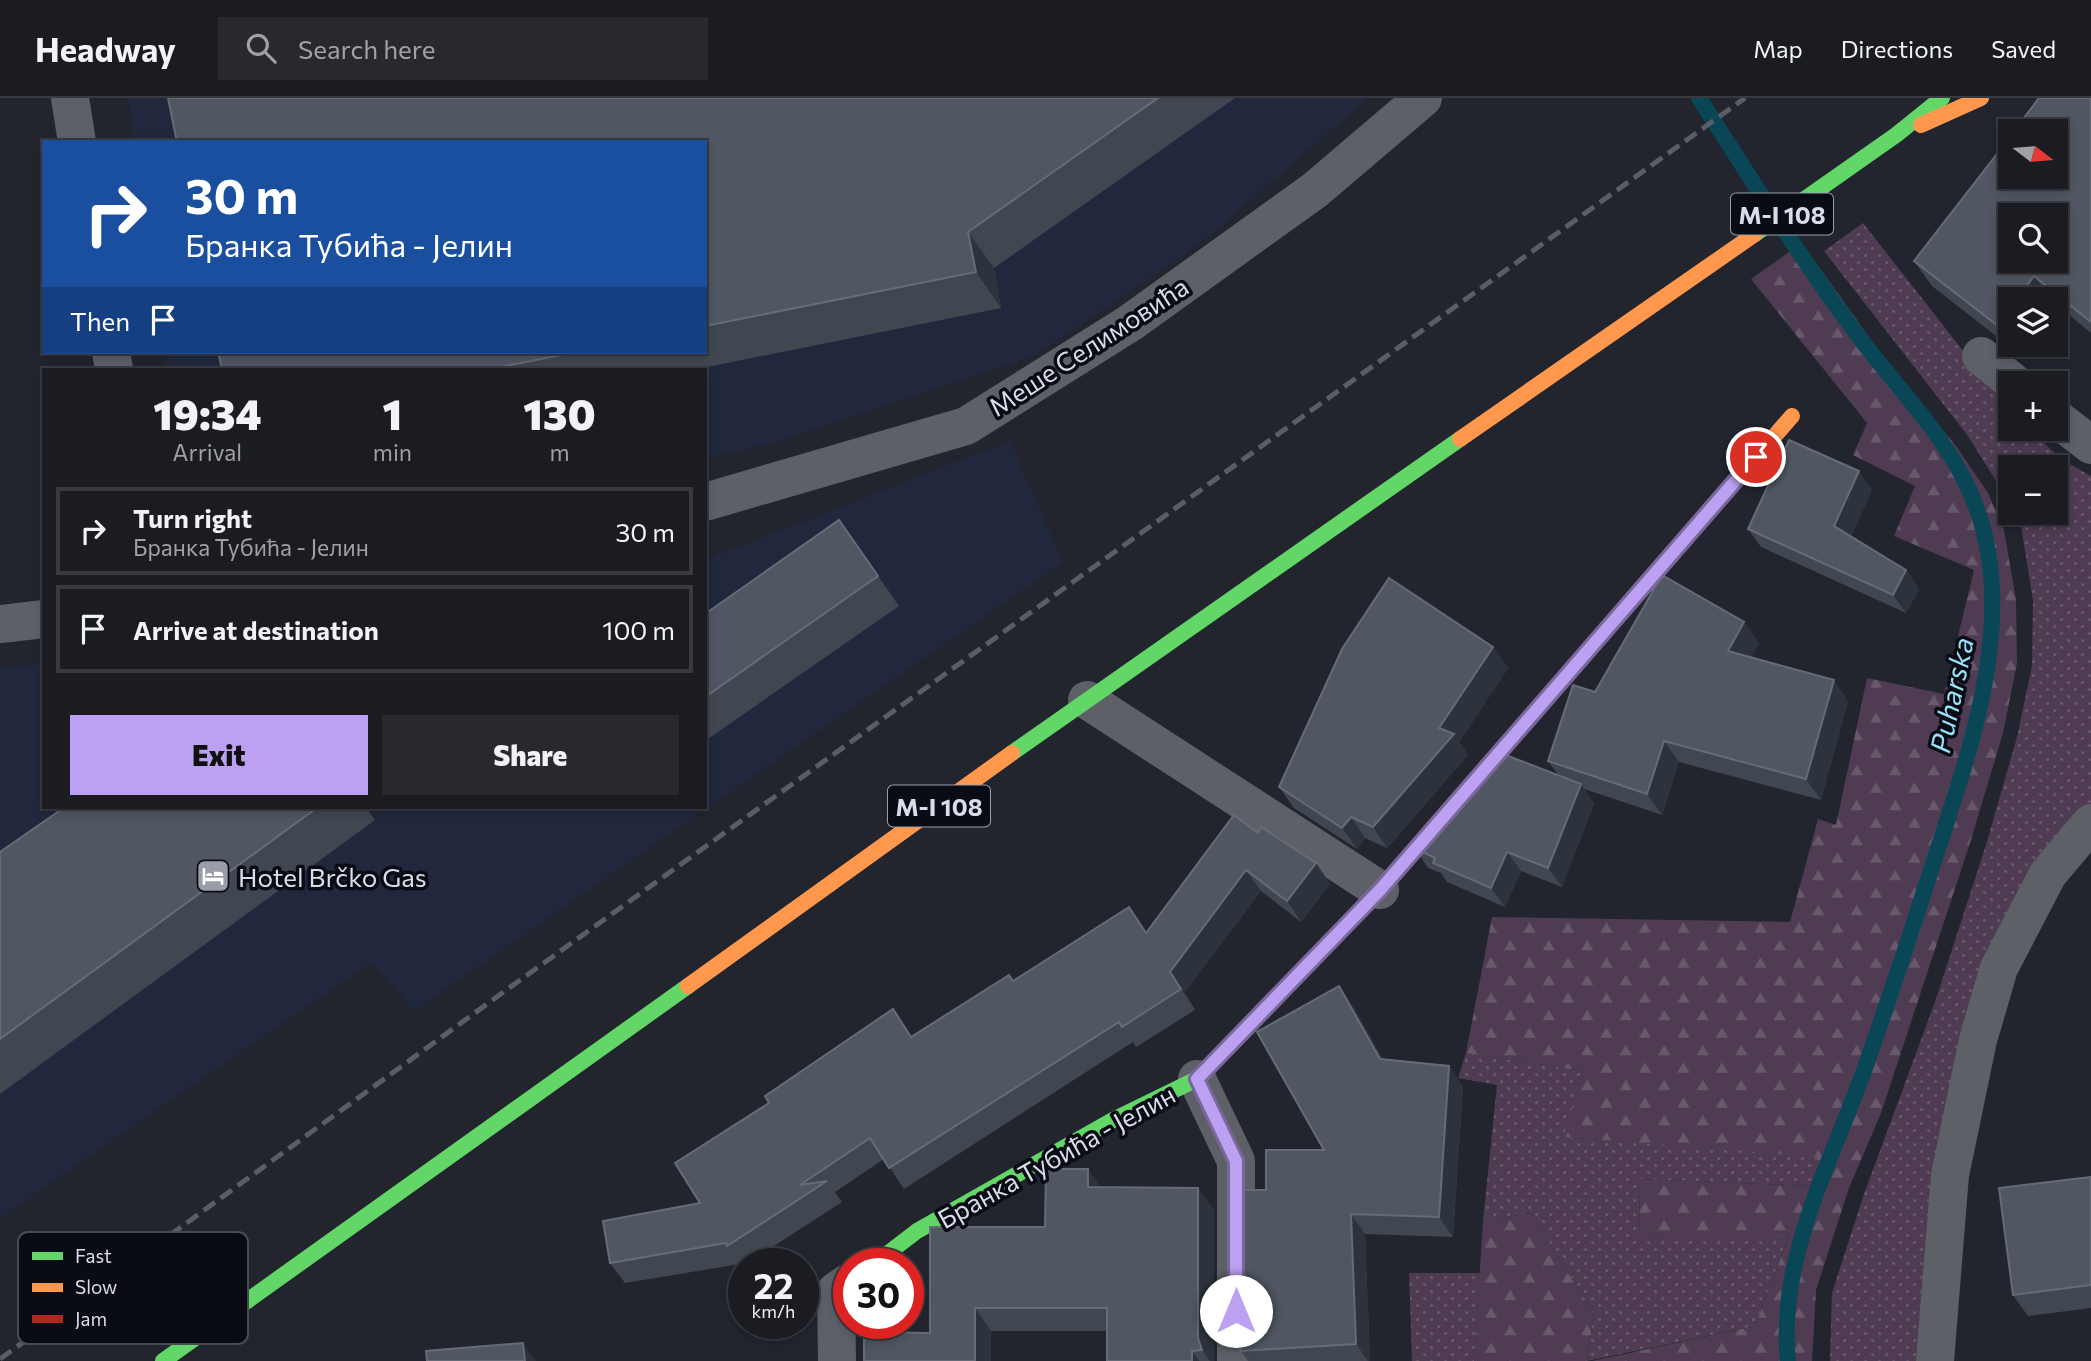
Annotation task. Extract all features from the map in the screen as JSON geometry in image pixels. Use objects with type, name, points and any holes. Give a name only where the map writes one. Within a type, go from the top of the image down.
[{"type":"main road","points":[[1896,135],[1942,98]]},
{"type":"main road","points":[[1896,135],[1981,98]]},
{"type":"main road","name":"M-I 108","points":[[248,1300],[1087,700],[1896,135]]},
{"type":"main road","name":"Бранка Тубића - Јелин","points":[[895,1248],[917,1231],[1113,1120],[1197,1079],[1380,890],[1792,416]]},
{"type":"main road","name":"M-I 108","points":[[163,1361],[187,1344]]},
{"type":"street","points":[[70,98],[77,140]]},
{"type":"street","name":"Меше Селимовића","points":[[707,501],[966,426],[1130,323],[1250,237],[1315,190],[1423,98]]},
{"type":"street","points":[[1981,356],[1999,371]]},
{"type":"street","points":[[2068,427],[2091,444]]},
{"type":"street","points":[[0,624],[42,619]]},
{"type":"street","points":[[1087,700],[1380,890]]},
{"type":"street","points":[[1935,1361],[1950,1175],[1978,1040],[1999,968],[2048,874],[2091,823]]},
{"type":"street","points":[[1197,1079],[1236,1161],[1236,1361]]},
{"type":"street","points":[[836,1339],[836,1361]]},
{"type":"shaded area","points":[[128,98],[1369,98],[1201,243],[1035,356],[778,442],[707,458],[707,368],[166,368],[164,354],[707,354],[707,140],[134,140]]},
{"type":"shaded area","points":[[1010,441],[1063,562],[707,808],[707,559]]},
{"type":"shaded area","points":[[42,664],[42,809],[706,809],[414,1011],[372,962],[0,1218],[0,668]]},
{"type":"green space","points":[[1863,223],[1998,395],[1998,441],[2042,441],[2057,455],[1998,455],[1998,484],[1968,436],[1824,251]]},
{"type":"green space","points":[[1802,243],[1887,362],[1956,446],[1988,493],[1998,516],[1998,525],[2002,525],[2004,530],[2016,600],[2017,663],[2003,733],[1970,843],[1881,1113],[1849,1188],[1816,1290],[1812,1361],[1592,1361],[1755,1326],[1789,1236],[1639,1239],[1640,1179],[1813,1186],[1817,1157],[1563,1137],[1583,1071],[1466,1053],[1492,917],[1790,922],[1818,819],[1836,825],[1867,678],[1944,694],[1974,570],[1894,536],[1915,486],[1853,455],[1867,423],[1751,279]]},
{"type":"green space","points":[[2068,463],[2091,476],[2091,837],[2053,887],[1984,1029],[1934,1361],[1830,1361],[1832,1293],[1864,1194],[1935,1002],[1986,845],[2017,737],[2032,666],[2033,600],[2021,526],[2068,525]]},
{"type":"green space","points":[[1466,1053],[1583,1071],[1564,1137],[1817,1156],[1814,1186],[1640,1179],[1639,1239],[1789,1235],[1755,1326],[1587,1361],[1594,1314],[1531,1213],[1483,1221],[1497,1085],[1458,1078]]},
{"type":"green space","points":[[1531,1213],[1594,1314],[1587,1361],[1474,1361],[1483,1221]]},
{"type":"green space","points":[[1409,1273],[1480,1273],[1474,1361],[1412,1361]]},
{"type":"building","points":[[168,98],[1158,98],[968,232],[976,272],[707,326],[707,140],[177,140]]},
{"type":"building","points":[[2039,98],[2091,98],[2091,322],[2068,303],[2068,287],[2048,287],[2034,276],[2026,287],[1998,287],[1997,325],[1914,261],[1998,153],[1998,189],[2068,189],[2068,119],[2023,119]]},
{"type":"building","points":[[218,354],[567,354],[495,368],[222,368]]},
{"type":"building","points":[[1789,440],[1859,471],[1834,526],[1906,570],[1893,595],[1748,529]]},
{"type":"building","points":[[839,520],[878,576],[707,696],[707,613]]},
{"type":"building","points":[[1662,575],[1744,622],[1728,651],[1834,680],[1806,779],[1664,741],[1647,794],[1548,761],[1573,685],[1595,692]]},
{"type":"building","points":[[1389,578],[1493,647],[1439,728],[1454,734],[1373,827],[1351,817],[1342,828],[1279,787],[1342,649]]},
{"type":"building","points":[[1498,752],[1581,784],[1548,868],[1507,852],[1491,888],[1433,863],[1435,858],[1415,848]]},
{"type":"building","points":[[62,809],[315,809],[0,1039],[0,852]]},
{"type":"building","points":[[1234,815],[1258,833],[1261,827],[1316,863],[1287,901],[1246,870],[1170,972],[1181,989],[1122,1027],[1119,1022],[889,1168],[870,1138],[800,1185],[827,1181],[727,1246],[726,1243],[610,1263],[603,1221],[700,1203],[675,1163],[769,1103],[765,1096],[893,1009],[911,1037],[1009,975],[1013,981],[1129,907],[1146,933]]},
{"type":"building","points":[[1339,986],[1380,1059],[1449,1066],[1439,1217],[1351,1214],[1356,1344],[1241,1351],[1244,1190],[1266,1190],[1266,1150],[1324,1150],[1257,1032]]},
{"type":"building","points":[[1046,1169],[1088,1169],[1088,1187],[1198,1188],[1198,1338],[1202,1350],[1192,1351],[1192,1361],[1107,1361],[1107,1308],[975,1308],[975,1361],[864,1361],[864,1339],[924,1339],[924,1333],[930,1333],[930,1227],[1045,1227]]},
{"type":"building","points":[[2091,1177],[2091,1285],[2013,1295],[1999,1188]]},
{"type":"building","points":[[523,1343],[525,1361],[427,1361],[426,1351]]},
{"type":"waterway","name":"Puharska","points":[[1699,98],[1819,282],[1927,422],[1956,465],[1978,512],[1989,556],[1992,600],[1990,645],[1973,735],[1876,1037],[1799,1246],[1791,1283],[1787,1322],[1788,1361]]},
{"type":"railway","points":[[174,1232],[1745,98]]},
{"type":"railway","points":[[0,1359],[21,1344]]},
{"type":"traffic: fast","points":[[1755,234],[1896,135],[1942,98]]},
{"type":"traffic: fast","points":[[1012,753],[1460,439]]},
{"type":"traffic: fast","points":[[895,1248],[917,1231],[1113,1120],[1197,1079],[1325,947]]},
{"type":"traffic: fast","points":[[248,1300],[688,986]]},
{"type":"traffic: fast","points":[[163,1361],[187,1344]]},
{"type":"traffic: slow","points":[[1921,125],[1981,98]]},
{"type":"traffic: slow","points":[[1460,439],[1755,234]]},
{"type":"traffic: slow","points":[[1483,772],[1792,416]]},
{"type":"traffic: slow","points":[[688,986],[1012,753]]},
{"type":"traffic: jam","points":[[1325,947],[1380,890],[1483,772]]},
{"type":"place","name":"Hotel Brčko Gas","points":[[213,876]]},
{"type":"route","points":[[1236,1311],[1236,1161],[1197,1079],[1380,890],[1756,457]]}]
